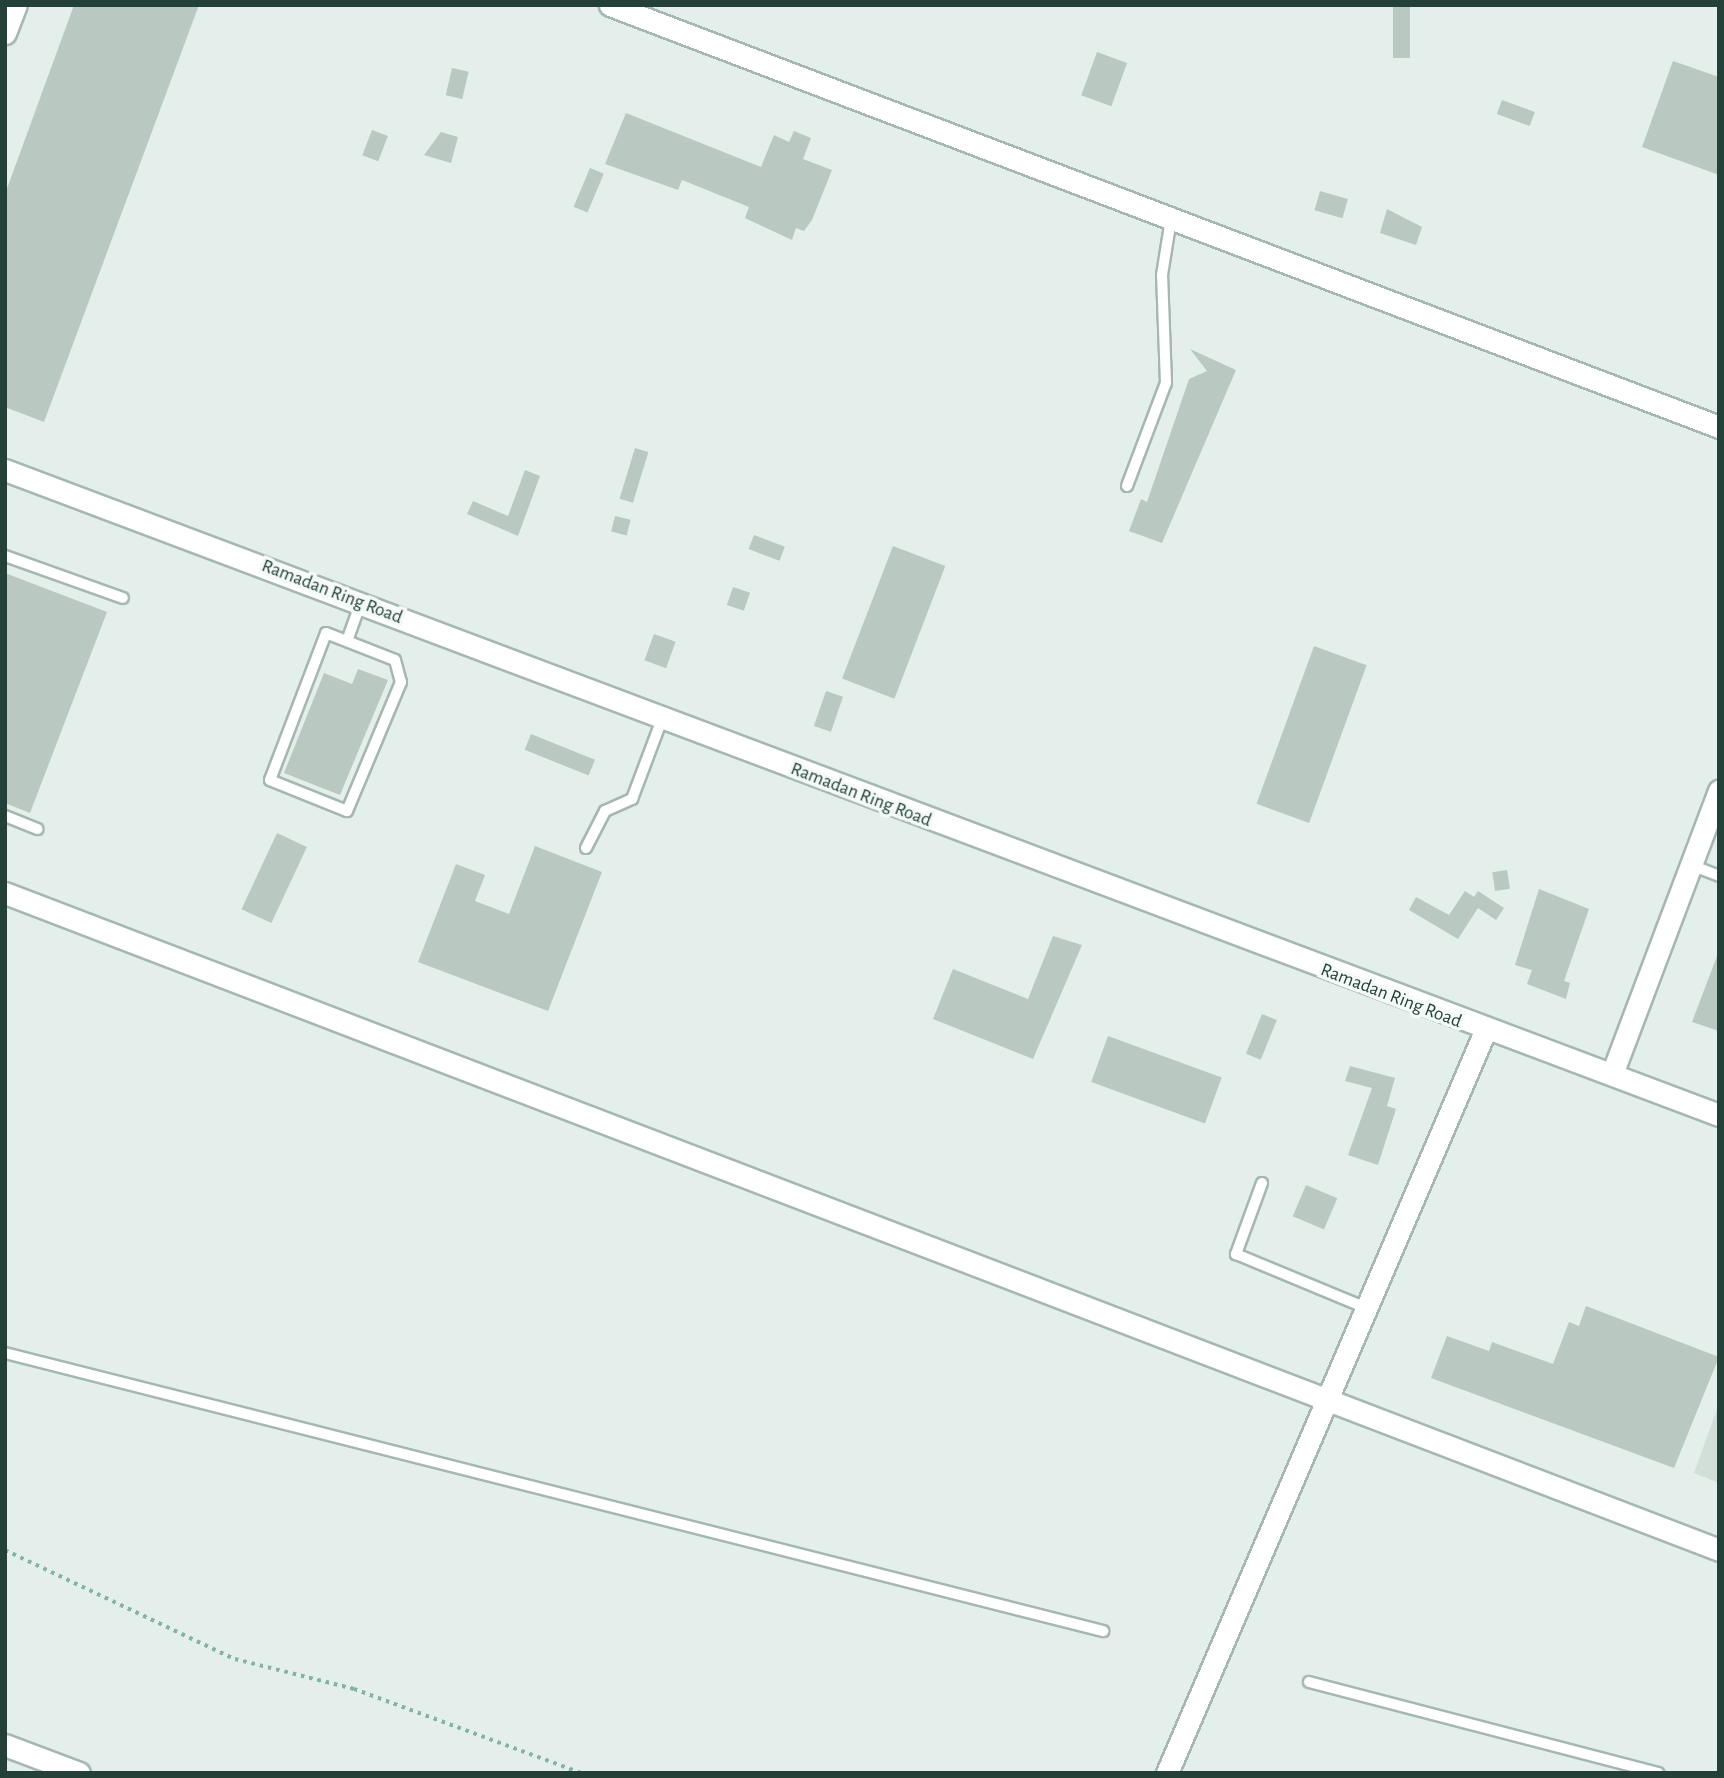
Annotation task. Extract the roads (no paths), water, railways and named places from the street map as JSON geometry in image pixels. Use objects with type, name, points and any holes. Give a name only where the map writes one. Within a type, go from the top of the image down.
[{"type":"street","points":[[5,33],[16,5]]},
{"type":"street","points":[[610,5],[1719,427]]},
{"type":"street","name":"Ramadan Ring Road","points":[[7,475],[362,603],[1485,1031],[1612,1074],[1719,1115]]},
{"type":"street","points":[[1612,1074],[1719,791]]},
{"type":"street","points":[[5,893],[1719,1550]]},
{"type":"street","points":[[1167,1773],[1330,1401],[1485,1031]]},
{"type":"street","points":[[5,1745],[79,1773]]},
{"type":"lane","points":[[1127,486],[1166,383],[1162,275],[1171,219]]},
{"type":"lane","points":[[5,555],[123,598]]},
{"type":"lane","points":[[347,641],[362,603]]},
{"type":"lane","points":[[326,633],[347,641],[395,660],[401,682],[347,811],[270,780],[326,633]]},
{"type":"lane","points":[[586,848],[605,811],[632,799],[662,719]]},
{"type":"lane","points":[[5,816],[38,829]]},
{"type":"lane","points":[[1691,865],[1719,876]]},
{"type":"lane","points":[[1262,1183],[1236,1254],[1369,1309]]},
{"type":"lane","points":[[5,1353],[1103,1631]]},
{"type":"lane","points":[[1309,1682],[1658,1773]]}]
